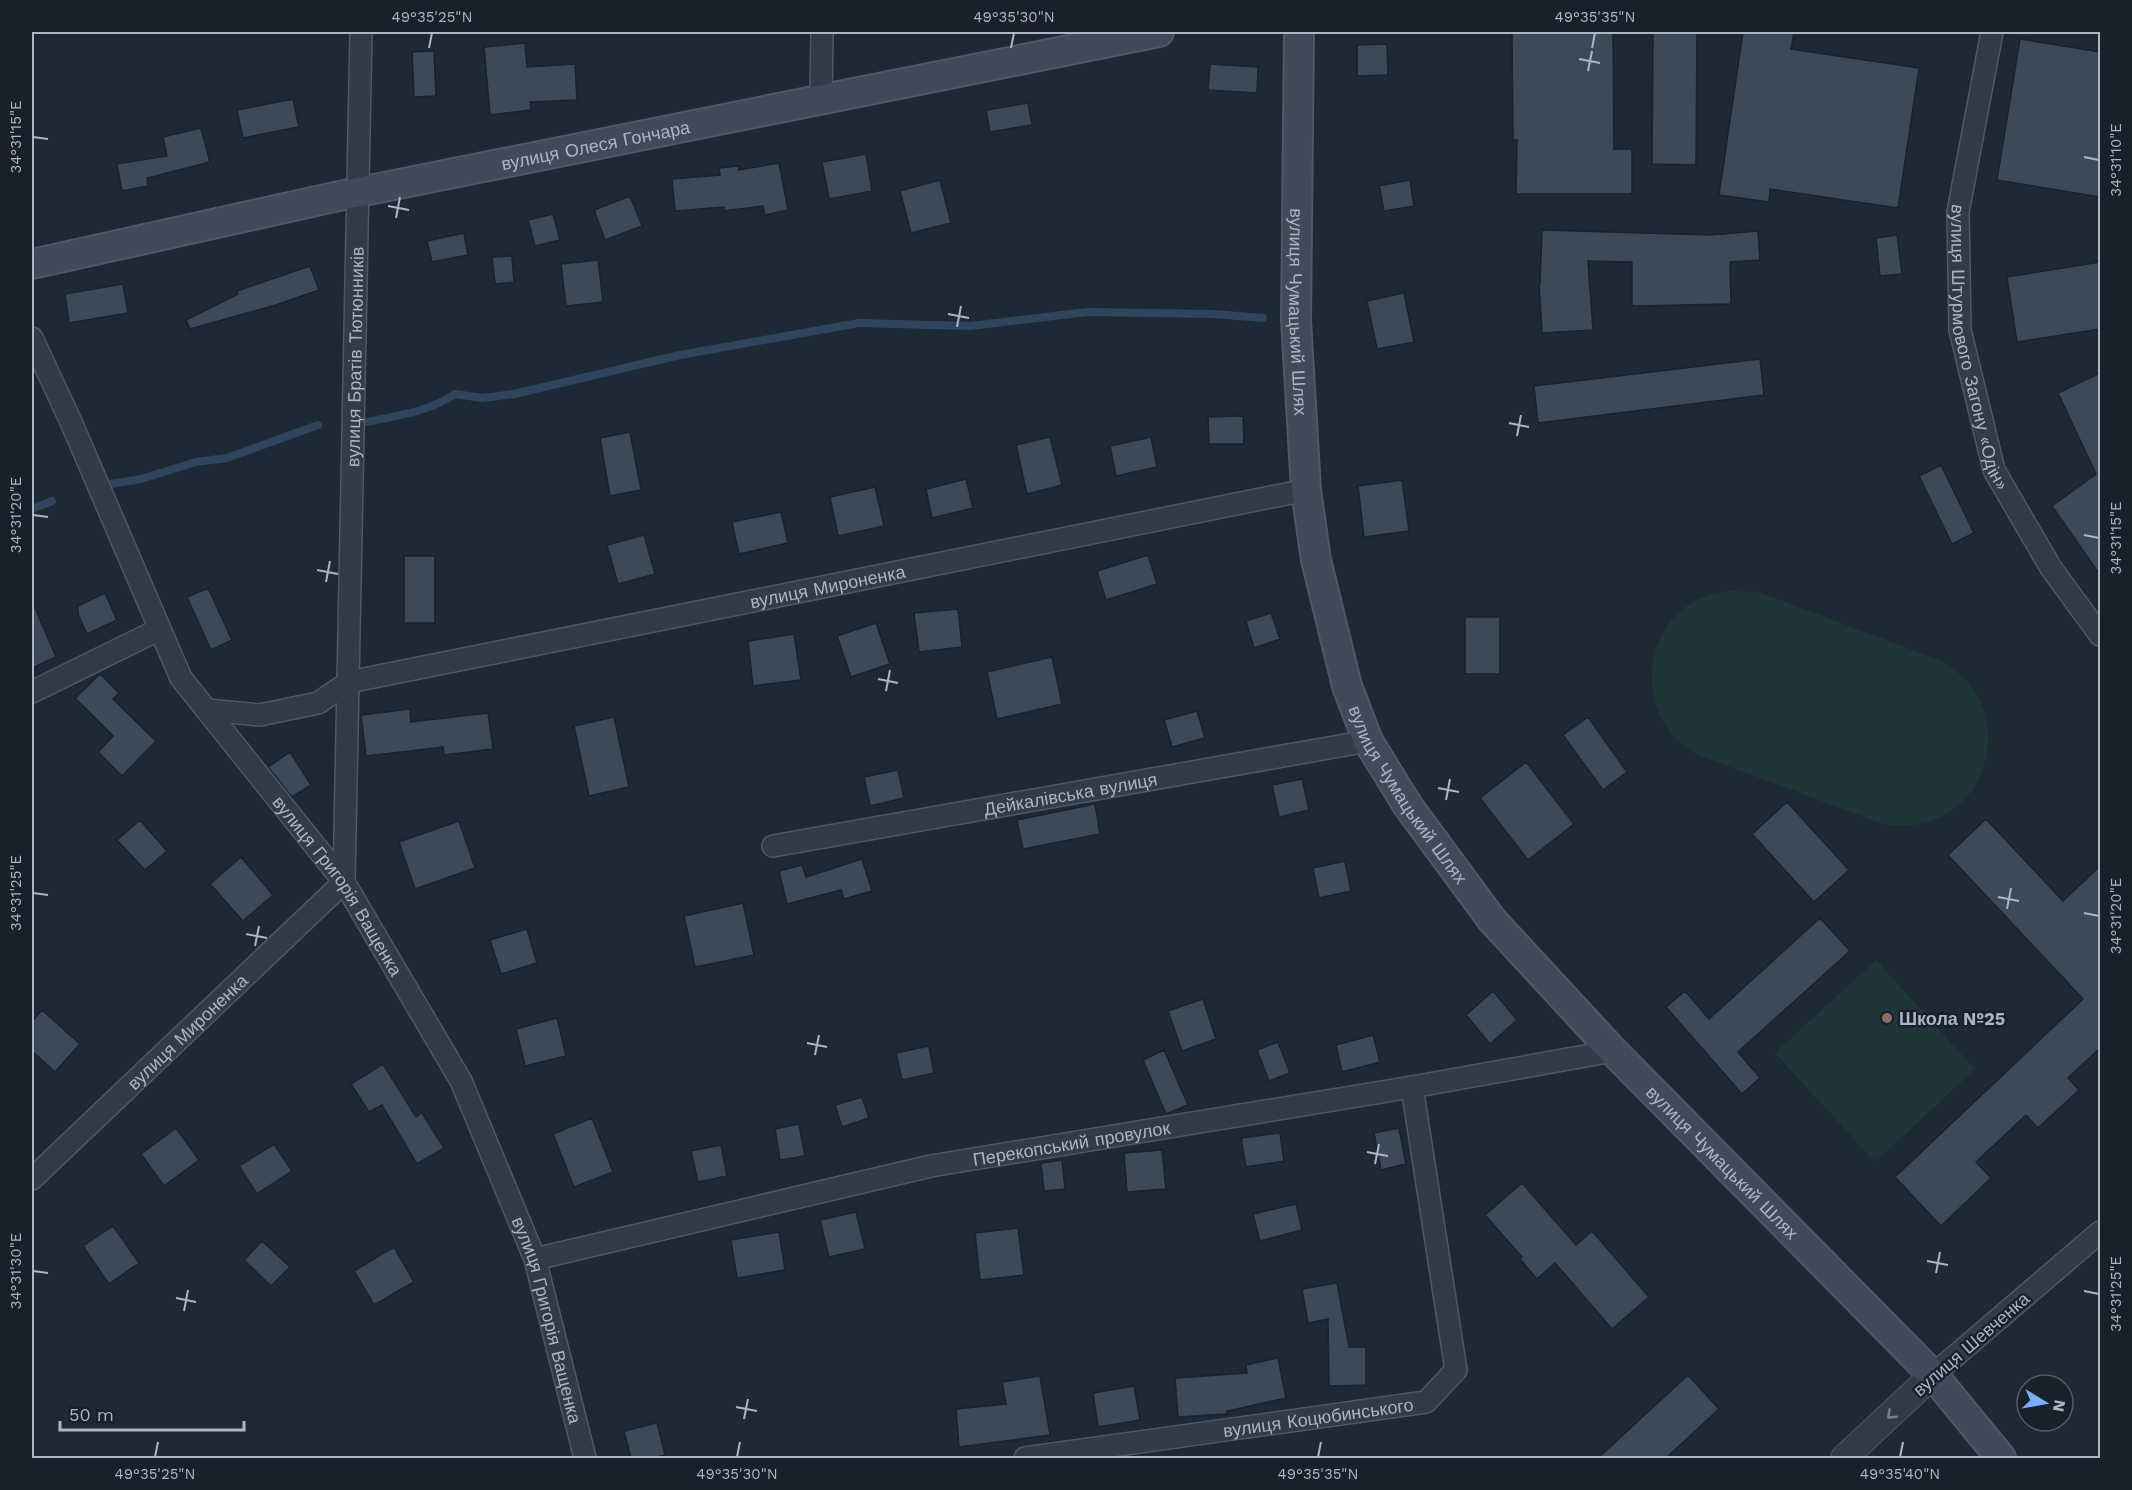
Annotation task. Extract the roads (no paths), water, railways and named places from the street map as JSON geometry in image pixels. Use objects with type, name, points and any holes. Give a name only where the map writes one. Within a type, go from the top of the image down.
[{"type":"main road","name":"вулиця Олеся Гончара","points":[[32,264],[359,192],[1159,32]]},
{"type":"main road","name":"вулиця Чумацький Шлях","points":[[1299,32],[1296,320],[1306,490],[1316,560],[1347,686],[1368,741],[1408,806],[1492,920],[1613,1051],[1933,1375],[2001,1458]]},
{"type":"street","name":"вулиця Братів Тютюнників","points":[[344,882],[361,32]]},
{"type":"street","points":[[822,32],[822,99]]},
{"type":"street","name":"вулиця Штурмового Загону «Одін»","points":[[1992,32],[1958,212],[1960,330],[1994,470],[2051,568],[2100,634]]},
{"type":"street","name":"вулиця Григорія Ващенка","points":[[32,338],[71,422],[181,678],[344,882],[461,1081],[535,1259],[585,1458]]},
{"type":"street","name":"вулиця Мироненка","points":[[349,682],[1306,490]]},
{"type":"street","points":[[32,692],[160,629]]},
{"type":"street","points":[[207,711],[260,716],[318,703],[349,682]]},
{"type":"street","name":"Дейкалівська вулиця","points":[[772,846],[1368,741]]},
{"type":"street","name":"вулиця Мироненка","points":[[32,1179],[344,882]]},
{"type":"street","name":"Перекопський провулок","points":[[535,1259],[931,1166],[1412,1087],[1613,1051]]},
{"type":"street","name":"вулиця Коцюбинського","points":[[1025,1458],[1426,1402],[1456,1370],[1412,1087]]},
{"type":"street","name":"вулиця Шевченка","points":[[1844,1458],[1933,1375],[2100,1232]]},
{"type":"waterway","points":[[366,422],[423,409],[455,394],[482,398],[514,394],[680,355],[859,323],[970,326],[1088,312],[1213,314],[1263,318]]},
{"type":"waterway","points":[[111,484],[141,479],[196,462],[227,458],[318,425]]},
{"type":"waterway","points":[[32,509],[52,501]]},
{"type":"place","name":"Школа №25","points":[[1887,1018]]}]
